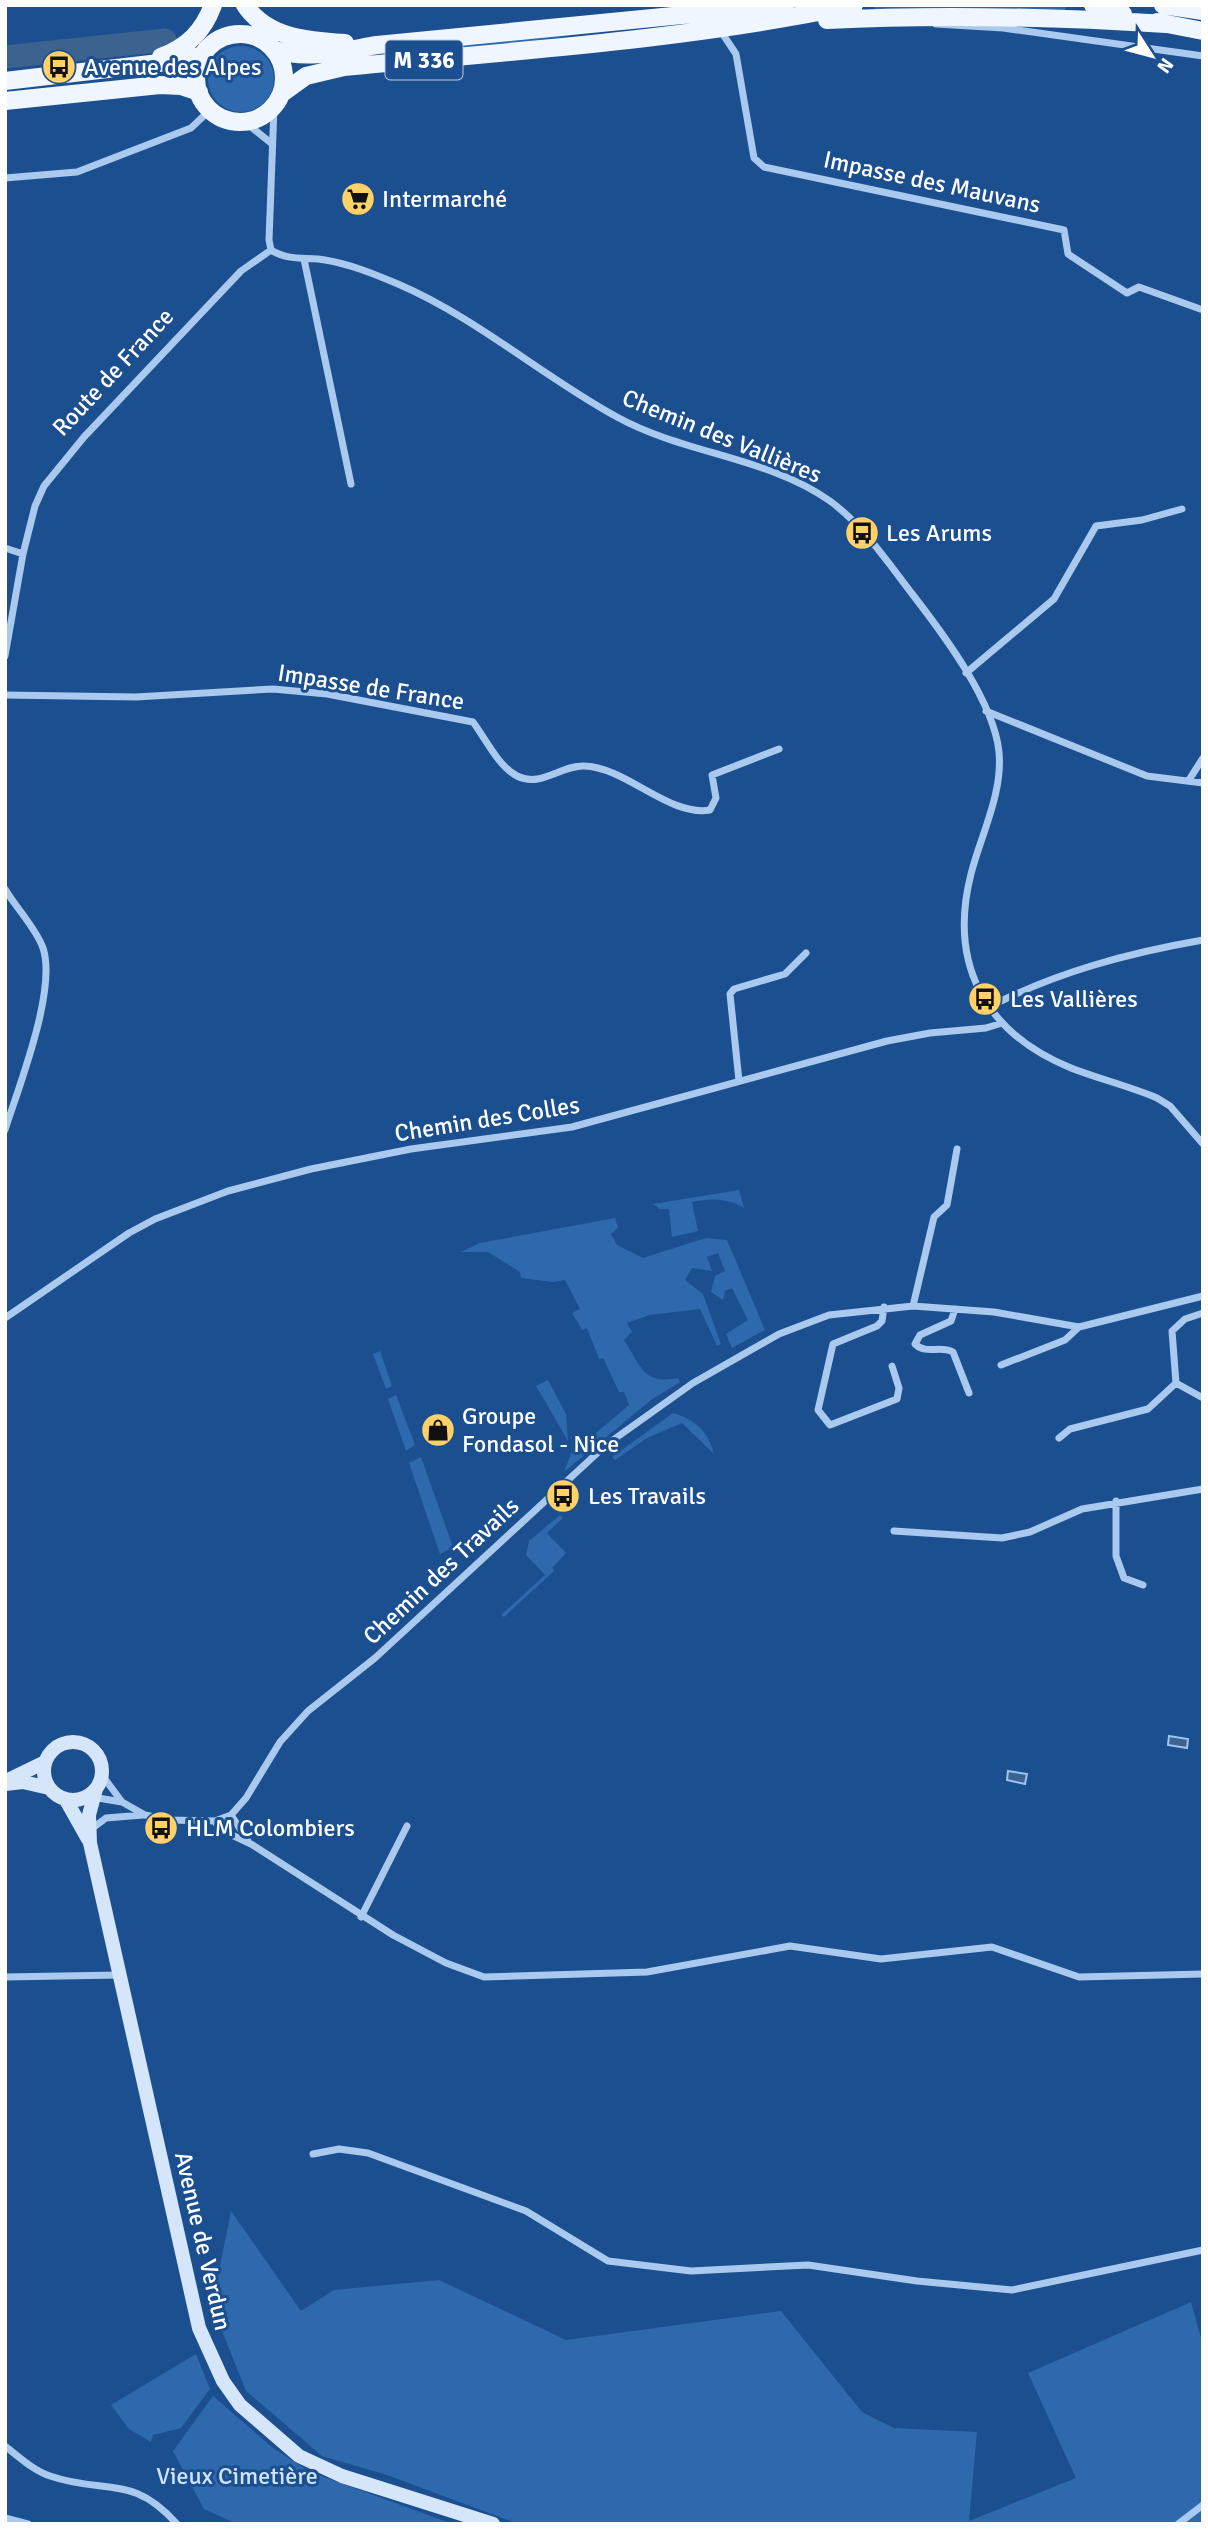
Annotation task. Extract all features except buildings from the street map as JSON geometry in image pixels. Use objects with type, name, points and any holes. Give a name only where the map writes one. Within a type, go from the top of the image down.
[{"type":"main road","points":[[139,66],[190,42],[198,34],[213,5]]},
{"type":"main road","points":[[221,5],[209,49],[197,69],[198,92],[210,110],[224,120],[245,122],[256,120],[278,101],[284,71],[274,50],[256,37],[242,20],[236,5]]},
{"type":"main road","points":[[246,5],[268,27],[298,38],[377,45]]},
{"type":"main road","name":"M 336","points":[[274,50],[299,57],[377,45],[785,5]]},
{"type":"main road","points":[[769,23],[855,5]]},
{"type":"main road","points":[[1093,5],[1166,24]]},
{"type":"main road","points":[[1163,5],[1203,11]]},
{"type":"main road","name":"M 336","points":[[278,101],[306,76],[344,67],[769,23],[918,15],[971,21],[1166,24],[1203,31]]},
{"type":"main road","points":[[5,81],[139,66],[209,49],[230,36],[256,37]]},
{"type":"main road","points":[[5,101],[160,85],[181,86],[198,92]]},
{"type":"main road","points":[[83,1744],[96,1753],[95,1789],[66,1800],[49,1788],[23,1782],[5,1782],[45,1762],[60,1745],[83,1744]]},
{"type":"main road","points":[[45,1762],[43,1771],[49,1788]]},
{"type":"main road","name":"Avenue de Verdun","points":[[95,1789],[90,1837],[119,1975],[199,2328],[223,2381],[240,2404],[265,2429],[299,2456],[342,2476],[493,2524]]},
{"type":"main road","name":"Avenue de Verdun","points":[[66,1800],[90,1837]]},
{"type":"street","points":[[971,21],[1003,28],[1203,56]]},
{"type":"street","name":"Impasse des Mauvans","points":[[720,29],[736,54],[754,158],[764,167],[1064,230],[1068,254],[1127,293],[1139,287],[1203,310]]},
{"type":"street","points":[[271,250],[271,143],[278,101]]},
{"type":"street","points":[[5,178],[77,172],[191,128],[210,110]]},
{"type":"street","points":[[245,122],[271,143]]},
{"type":"street","name":"Chemin des Vallières","points":[[271,250],[304,259],[341,263],[400,285],[483,329],[630,424],[771,472],[828,499],[862,533],[914,596],[966,673],[996,736],[999,774],[970,879],[963,938],[966,961],[989,1007],[1002,1023],[1024,1042],[1070,1068],[1127,1086],[1163,1102],[1203,1144]]},
{"type":"street","name":"Route de France","points":[[5,656],[23,554],[35,506],[58,465],[241,271],[255,258],[271,250]]},
{"type":"street","points":[[304,259],[351,484]]},
{"type":"street","points":[[966,673],[1054,598],[1096,526],[1142,520],[1182,509]]},
{"type":"street","points":[[5,548],[23,554]]},
{"type":"street","name":"Impasse de France","points":[[5,695],[136,697],[273,689],[327,694],[473,722],[510,772],[520,778],[546,779],[583,765],[629,780],[668,801],[698,812],[710,810],[716,798],[712,775],[779,749]]},
{"type":"street","points":[[986,711],[1147,776],[1203,783]]},
{"type":"street","points":[[1189,780],[1203,758]]},
{"type":"street","points":[[5,889],[42,944],[47,973],[42,1006],[5,1130]]},
{"type":"street","points":[[989,1007],[1037,984],[1132,953],[1203,940]]},
{"type":"street","points":[[738,1081],[730,994],[734,989],[785,974],[806,953]]},
{"type":"street","name":"Chemin des Colles","points":[[5,1318],[129,1233],[155,1219],[228,1191],[298,1172],[411,1149],[572,1127],[887,1041],[930,1032],[986,1028],[1002,1023]]},
{"type":"street","points":[[913,1307],[934,1217],[947,1205],[957,1149]]},
{"type":"street","name":"Chemin des Travails","points":[[231,1815],[246,1798],[281,1742],[308,1711],[394,1641],[631,1425],[693,1383],[779,1334],[829,1315],[884,1307],[994,1312],[1079,1327],[1203,1296]]},
{"type":"street","points":[[884,1307],[882,1321],[877,1326],[833,1344],[818,1410],[830,1425],[897,1399],[899,1388],[892,1366]]},
{"type":"street","points":[[955,1309],[951,1321],[920,1335],[915,1344],[925,1350],[947,1348],[953,1352],[969,1393]]},
{"type":"street","points":[[1176,1383],[1172,1331],[1185,1319],[1203,1313]]},
{"type":"street","name":"Chemin des Travails","points":[[1001,1365],[1065,1340],[1079,1327]]},
{"type":"street","points":[[1176,1383],[1203,1398]]},
{"type":"street","points":[[1059,1438],[1070,1429],[1148,1409],[1176,1383]]},
{"type":"street","points":[[894,1531],[1002,1538],[1030,1532],[1082,1509],[1203,1489]]},
{"type":"street","points":[[1116,1502],[1116,1556],[1124,1578],[1143,1585]]},
{"type":"street","points":[[95,1789],[145,1815]]},
{"type":"street","points":[[95,1789],[122,1802]]},
{"type":"street","points":[[90,1837],[106,1818],[145,1815],[169,1820],[215,1821],[231,1815],[251,1844]]},
{"type":"street","points":[[215,1821],[219,1829],[251,1844],[361,1917],[446,1963],[484,1977],[647,1972],[790,1946],[881,1959],[992,1947],[1079,1977],[1203,1973]]},
{"type":"street","points":[[361,1917],[407,1826]]},
{"type":"street","points":[[5,1977],[119,1975]]},
{"type":"street","points":[[313,2154],[339,2149],[368,2153],[526,2211],[608,2261],[691,2271],[808,2265],[917,2281],[1012,2290],[1203,2250]]},
{"type":"street","points":[[5,2446],[53,2477],[136,2491],[159,2504],[177,2524]]},
{"type":"street","points":[[1178,2524],[1203,2505]]},
{"type":"street","points":[[5,2518],[28,2524]]},
{"type":"green space","points":[[1066,5],[1065,10],[877,11],[874,7]]},
{"type":"green space","points":[[634,26],[439,55],[443,43]]},
{"type":"green space","points":[[241,46],[254,49],[264,56],[271,66],[274,79],[271,92],[264,102],[254,109],[241,112],[228,109],[218,102],[211,92],[208,79],[211,66],[218,56],[228,49]]},
{"type":"green space","points":[[739,1190],[744,1208],[719,1200],[692,1202],[698,1231],[672,1237],[669,1209],[660,1209],[653,1204]]},
{"type":"green space","points":[[615,1218],[618,1228],[611,1234],[617,1245],[643,1258],[706,1238],[727,1240],[765,1330],[732,1348],[726,1334],[748,1320],[732,1288],[725,1291],[723,1300],[711,1292],[715,1276],[725,1271],[718,1253],[707,1257],[712,1271],[692,1268],[685,1280],[703,1294],[721,1344],[717,1346],[700,1309],[650,1315],[627,1323],[632,1332],[624,1340],[644,1371],[657,1379],[678,1378],[680,1382],[651,1400],[564,1472],[571,1454],[629,1405],[624,1392],[619,1392],[603,1358],[599,1359],[587,1328],[582,1330],[572,1313],[580,1309],[565,1280],[553,1282],[521,1278],[520,1272],[488,1252],[461,1252],[480,1243]]},
{"type":"green space","points":[[380,1351],[392,1386],[386,1389],[373,1354]]},
{"type":"green space","points":[[548,1380],[566,1414],[568,1441],[536,1386]]},
{"type":"green space","points":[[396,1395],[415,1445],[406,1451],[388,1399]]},
{"type":"green space","points":[[673,1413],[700,1428],[714,1454],[682,1423],[647,1438],[615,1460],[612,1457]]},
{"type":"green space","points":[[421,1457],[453,1547],[440,1554],[409,1463]]},
{"type":"green space","points":[[560,1515],[563,1518],[547,1533],[566,1553],[552,1568],[554,1571],[504,1617],[501,1615],[545,1575],[526,1555],[529,1541]]},
{"type":"green space","points":[[231,2211],[301,2311],[334,2290],[439,2280],[566,2340],[781,2311],[862,2412],[894,2428],[977,2432],[969,2521],[1076,2478],[1028,2373],[1191,2302],[1203,2345],[1203,2524],[519,2524],[387,2475],[322,2456],[246,2391],[212,2306]]},
{"type":"green space","points":[[196,2354],[210,2389],[181,2428],[153,2435],[151,2442],[129,2429],[111,2405]]},
{"type":"green space","name":"Vieux Cimetière","points":[[213,2396],[273,2448],[310,2472],[453,2524],[237,2524],[204,2509],[173,2451]]},
{"type":"shaded area","points":[[1169,1736],[1188,1739],[1187,1748],[1168,1745]]},
{"type":"shaded area","points":[[1008,1771],[1027,1774],[1025,1784],[1007,1780]]},
{"type":"waterway","points":[[5,57],[165,40]]},
{"type":"place","name":"Avenue des Alpes","points":[[59,67]]},
{"type":"place","name":"Intermarché","points":[[358,199]]},
{"type":"place","name":"Les Arums","points":[[862,533]]},
{"type":"place","name":"Les Vallières","points":[[985,999]]},
{"type":"place","name":"Groupe Fondasol - Nice","points":[[438,1430]]},
{"type":"place","name":"Les Travails","points":[[563,1496]]},
{"type":"place","name":"HLM Colombiers","points":[[161,1828]]}]
